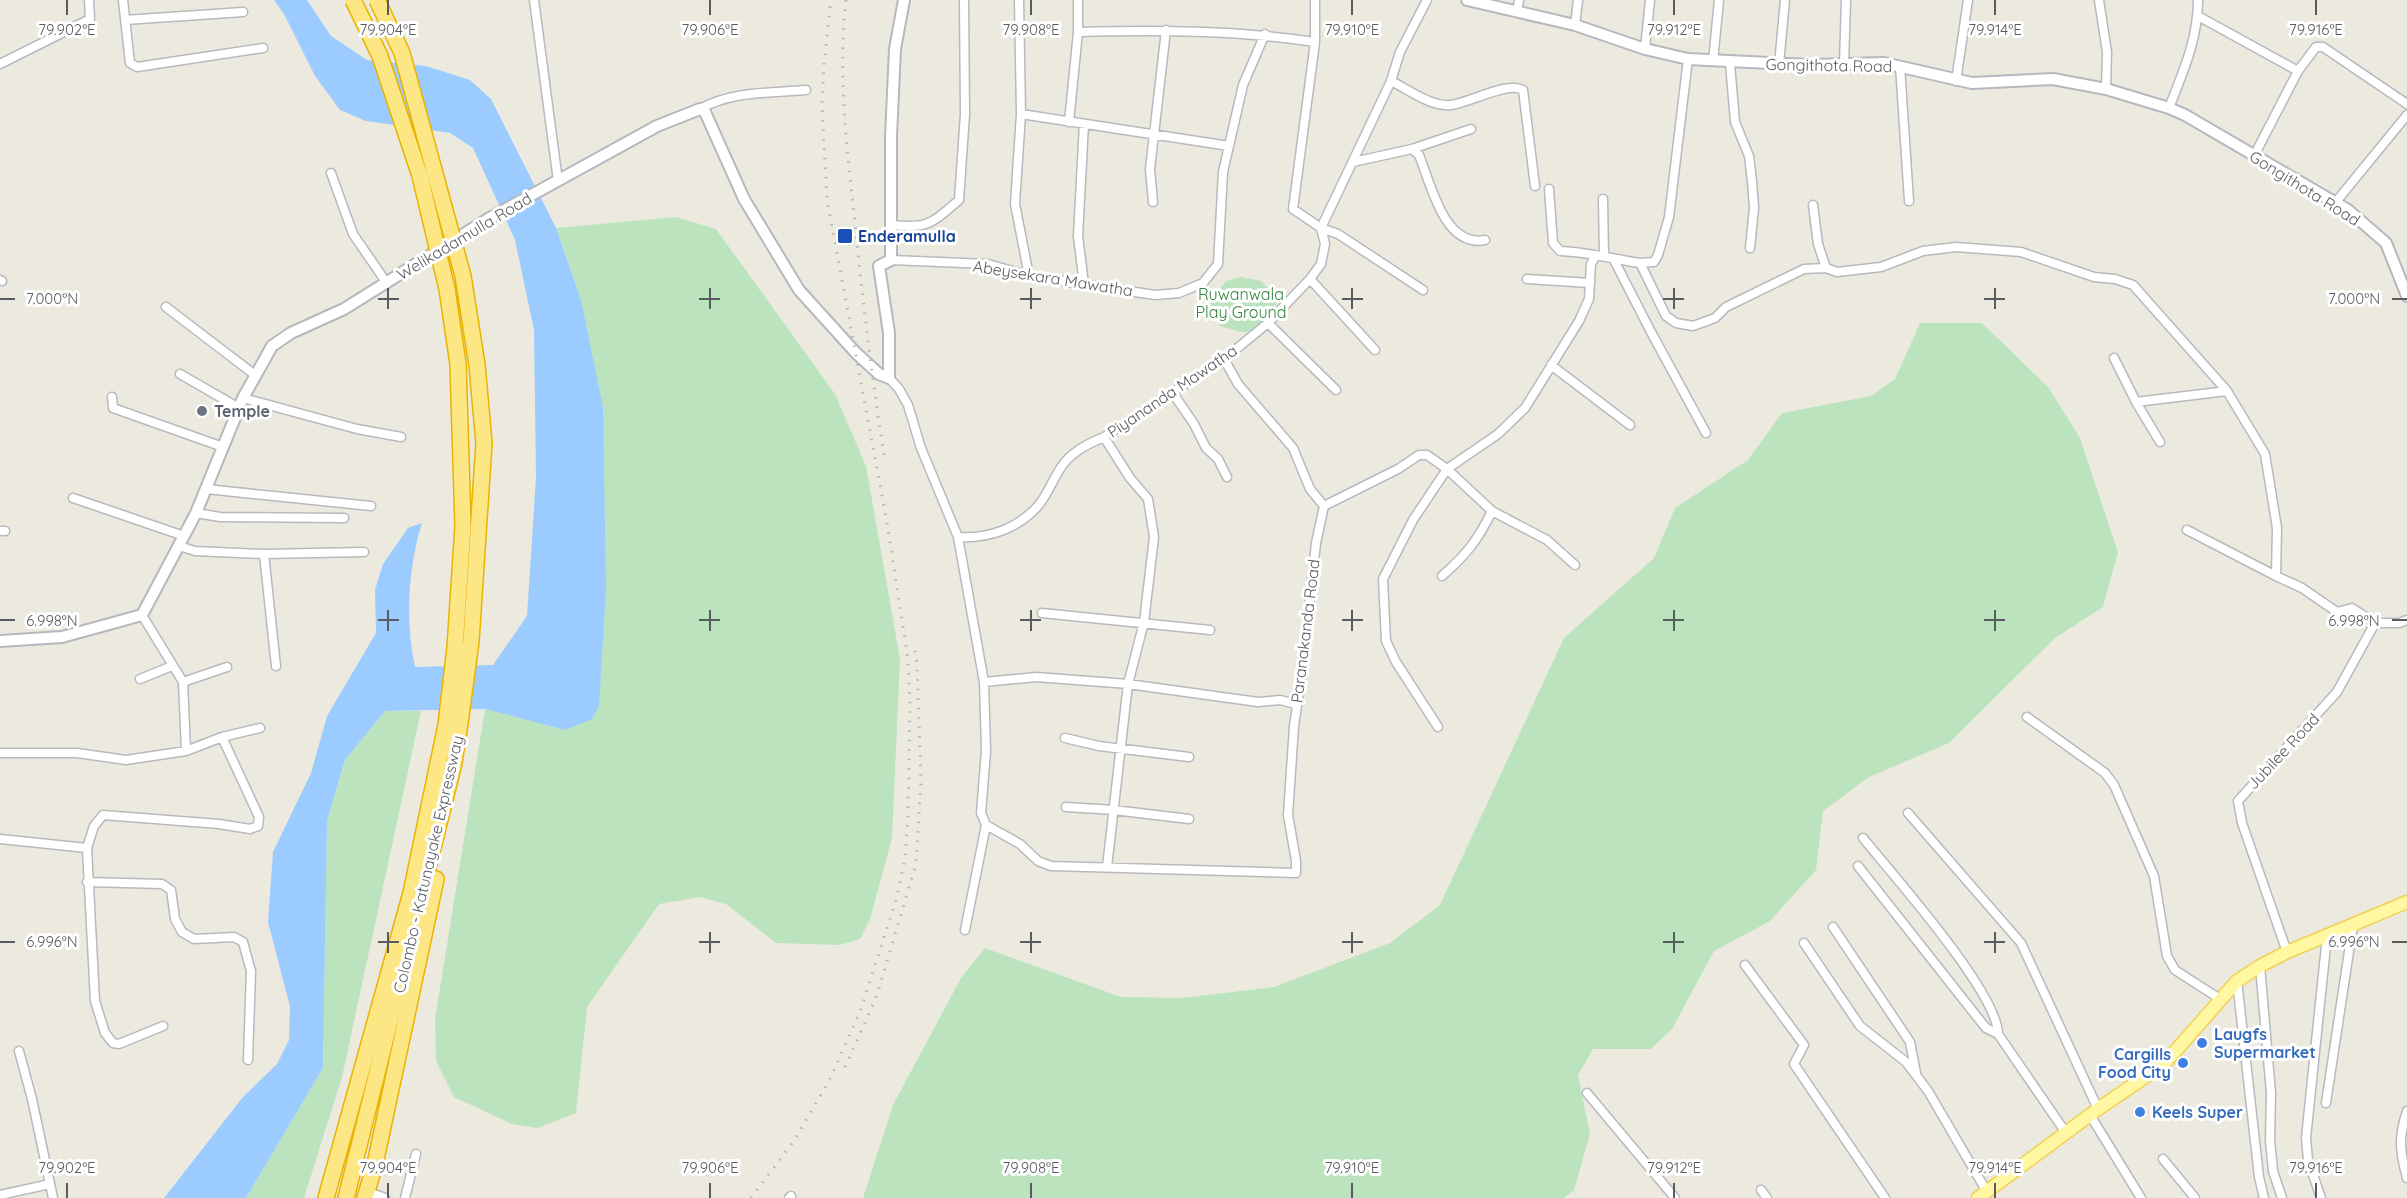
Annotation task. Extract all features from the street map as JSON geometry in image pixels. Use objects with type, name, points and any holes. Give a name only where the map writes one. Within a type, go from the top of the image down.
[{"type":"highway","name":"Colombo - Katunayake Expressway","points":[[346,1198],[454,763],[455,648],[463,526],[458,364],[447,289],[420,176],[380,56],[353,0]]},
{"type":"highway","name":"Colombo - Katunayake Expressway","points":[[327,1198],[411,893],[471,641],[484,443],[477,365],[460,265],[402,53],[377,0]]},
{"type":"highway","points":[[374,1197],[375,1164],[439,862],[454,763]]},
{"type":"highway","points":[[355,1198],[447,808]]},
{"type":"main road","points":[[1983,1195],[2094,1112],[2164,1064],[2237,981],[2287,952],[2407,902]]},
{"type":"street","points":[[0,64],[90,19],[89,0]]},
{"type":"street","points":[[123,0],[130,63],[137,67],[263,48]]},
{"type":"street","points":[[534,0],[558,181]]},
{"type":"street","points":[[889,378],[889,333],[879,266],[891,260],[891,136],[895,49],[904,0]]},
{"type":"street","points":[[892,225],[910,227],[931,224],[959,200],[965,114],[964,0]]},
{"type":"street","points":[[1019,0],[1021,114],[1015,204],[1029,276]]},
{"type":"street","points":[[1069,122],[1078,0]]},
{"type":"street","points":[[1315,0],[1316,42],[1293,209],[1321,228],[1338,234],[1423,290]]},
{"type":"street","name":"Piyananda Mawatha","points":[[958,537],[977,538],[999,533],[1018,522],[1038,506],[1065,462],[1083,447],[1104,437],[1224,359],[1268,323],[1310,279],[1321,264],[1325,244],[1321,228],[1391,81],[1400,52],[1427,0]]},
{"type":"street","name":"Gongithota Road","points":[[1467,0],[1575,25],[1645,49],[1688,59],[1730,63],[1884,63],[1972,83],[2053,79],[2106,89],[2169,108],[2348,210],[2385,243],[2407,296]]},
{"type":"street","points":[[1517,12],[1519,0]]},
{"type":"street","points":[[1575,25],[1578,0]]},
{"type":"street","points":[[1645,49],[1650,0]]},
{"type":"street","points":[[1713,61],[1719,0]]},
{"type":"street","points":[[1779,64],[1785,0]]},
{"type":"street","points":[[1844,63],[1846,0]]},
{"type":"street","points":[[1956,81],[1968,0]]},
{"type":"street","points":[[2099,0],[2107,52],[2106,89]]},
{"type":"street","points":[[2169,108],[2190,56],[2198,16],[2198,0]]},
{"type":"street","points":[[125,20],[243,12]]},
{"type":"street","points":[[2198,16],[2298,71]]},
{"type":"street","points":[[1077,32],[1166,30],[1266,34],[1316,42]]},
{"type":"street","points":[[1153,202],[1150,169],[1166,30]]},
{"type":"street","name":"Abeysekara Mawatha","points":[[891,260],[988,264],[1029,276],[1155,295],[1179,293],[1203,283],[1218,264],[1223,172],[1243,85],[1266,34]]},
{"type":"street","points":[[2254,156],[2298,71],[2316,47],[2323,47],[2407,104]]},
{"type":"street","points":[[1549,189],[1553,243],[1560,251],[1583,251],[1614,260],[1640,264],[1654,262],[1669,217],[1688,59]]},
{"type":"street","points":[[1730,63],[1735,123],[1749,156],[1752,181],[1754,208],[1750,248]]},
{"type":"street","points":[[1900,66],[1909,201]]},
{"type":"street","points":[[1391,81],[1432,102],[1451,105],[1519,87],[1523,90],[1535,186]]},
{"type":"street","name":"Welikadamulla Road","points":[[142,615],[196,513],[241,403],[272,346],[291,333],[344,309],[488,219],[657,126],[715,101],[746,94],[806,90]]},
{"type":"street","points":[[700,109],[705,112],[744,199],[800,290],[856,353],[879,374],[889,378],[899,389],[908,405],[921,448],[958,537],[984,682],[986,751],[981,813],[986,825],[965,930]]},
{"type":"street","points":[[1021,114],[1230,146]]},
{"type":"street","points":[[2335,203],[2407,115]]},
{"type":"street","points":[[1084,124],[1078,236],[1084,284]]},
{"type":"street","points":[[1353,162],[1412,149],[1471,129]]},
{"type":"street","points":[[1412,149],[1419,155],[1447,223],[1459,236],[1475,242],[1485,240]]},
{"type":"street","points":[[331,173],[353,234],[386,282]]},
{"type":"street","points":[[1438,727],[1396,662],[1386,640],[1383,579],[1413,520],[1448,469],[1498,434],[1525,408],[1579,321],[1589,299],[1591,264],[1599,256],[1603,199]]},
{"type":"street","points":[[1814,206],[1818,244],[1826,268]]},
{"type":"street","points":[[1640,264],[1666,316],[1676,323],[1693,326],[1715,318],[1726,307],[1804,269],[1826,268],[1837,272],[1881,267],[1923,251],[1956,247],[2022,252],[2094,277],[2133,285],[2227,391],[2265,454],[2277,528],[2276,576]]},
{"type":"street","points":[[1614,260],[1706,433]]},
{"type":"street","points":[[1310,279],[1375,350]]},
{"type":"street","points":[[1527,279],[1590,284]]},
{"type":"street","points":[[166,307],[255,375]]},
{"type":"street","points":[[1268,323],[1336,390]]},
{"type":"street","points":[[2114,358],[2136,402],[2160,442]]},
{"type":"street","points":[[1224,359],[1238,384],[1293,448],[1310,489],[1324,506],[1398,469],[1419,455],[1427,455],[1448,469],[1492,511],[1547,540],[1575,566]]},
{"type":"street","points":[[1551,365],[1630,425]]},
{"type":"street","points":[[180,374],[241,403],[401,437]]},
{"type":"street","points":[[2136,402],[2227,391]]},
{"type":"street","points":[[1172,392],[1194,424],[1206,448],[1218,459],[1227,477]]},
{"type":"street","points":[[112,397],[113,408],[223,447]]},
{"type":"street","points":[[986,825],[1020,844],[1038,861],[1051,866],[1107,867],[1128,684],[1144,622],[1154,537],[1148,499],[1130,478],[1104,437]]},
{"type":"street","points":[[206,489],[371,506]]},
{"type":"street","points":[[73,498],[182,541],[195,551],[264,554],[364,552]]},
{"type":"street","name":"Paranakanda Road","points":[[1107,867],[1296,873],[1288,815],[1296,704],[1302,672],[1316,543],[1324,506]]},
{"type":"street","points":[[1442,576],[1473,546],[1492,511]]},
{"type":"street","points":[[196,513],[220,517],[344,518]]},
{"type":"street","points":[[2187,530],[2302,588],[2337,612],[2352,608],[2375,623],[2399,623],[2407,620]]},
{"type":"street","points":[[264,554],[276,666]]},
{"type":"street","points":[[1042,613],[1210,630]]},
{"type":"street","points":[[0,641],[62,638],[142,615],[183,682],[186,751]]},
{"type":"street","name":"Jubilee Road","points":[[2287,952],[2242,823],[2238,801],[2337,692],[2375,623]]},
{"type":"street","points":[[140,679],[172,666]]},
{"type":"street","points":[[183,682],[227,667]]},
{"type":"street","points":[[984,682],[1036,677],[1128,684],[1258,702],[1280,700],[1296,704]]},
{"type":"street","points":[[2027,717],[2105,772],[2114,785],[2154,876],[2167,956],[2175,970],[2220,999]]},
{"type":"street","points":[[1,753],[77,753],[126,760],[186,751],[260,728]]},
{"type":"street","points":[[163,1026],[119,1044],[113,1043],[105,1034],[95,1001],[87,848],[94,826],[103,815],[219,824],[250,830],[258,826],[259,817],[222,738]]},
{"type":"street","points":[[1065,738],[1099,746],[1189,757]]},
{"type":"street","points":[[1066,807],[1189,819]]},
{"type":"street","points":[[1908,813],[2021,943],[2094,1112],[2141,1198]]},
{"type":"street","points":[[1863,838],[1958,956],[1998,1025],[1998,1034]]},
{"type":"street","points":[[0,839],[87,848]]},
{"type":"street","points":[[1858,866],[1986,1028],[1998,1034],[2066,1133]]},
{"type":"street","points":[[87,882],[162,884],[171,890],[175,919],[182,932],[194,939],[234,937],[243,942],[250,971],[248,1060]]},
{"type":"street","points":[[2326,1103],[2353,925]]},
{"type":"street","points":[[1833,927],[1910,1042],[1916,1075]]},
{"type":"street","points":[[2321,1198],[2308,1160],[2306,1137],[2327,936]]},
{"type":"street","points":[[1804,943],[1860,1026],[1906,1062],[1928,1091],[1983,1195]]},
{"type":"street","points":[[1744,965],[1804,1045],[1794,1064],[1885,1198]]},
{"type":"street","points":[[2260,966],[2271,1094],[2270,1140],[2273,1171],[2282,1198]]},
{"type":"street","points":[[2237,981],[2259,1177],[2264,1198]]},
{"type":"street","points":[[19,1051],[32,1099],[53,1198]]},
{"type":"street","points":[[1587,1093],[1675,1198]]},
{"type":"street","points":[[2407,1111],[2400,1130],[2407,1178]]},
{"type":"street","points":[[405,1198],[416,1154]]},
{"type":"street","points":[[2163,1159],[2195,1198]]},
{"type":"street","points":[[0,1195],[50,1184]]},
{"type":"street","points":[[1761,1190],[1767,1198]]},
{"type":"green space","points":[[676,217],[716,229],[835,394],[866,466],[900,659],[892,838],[870,919],[860,939],[839,945],[776,943],[726,904],[700,897],[659,904],[587,1007],[576,1113],[537,1128],[512,1124],[454,1097],[436,1061],[435,1019],[485,709],[565,730],[581,300],[556,228]]},
{"type":"green space","name":"Ruwanwala Play Ground","points":[[1241,277],[1261,281],[1276,300],[1275,309],[1269,318],[1247,332],[1220,326],[1209,299],[1213,299],[1226,281]]},
{"type":"green space","points":[[1920,323],[1982,323],[2048,387],[2080,438],[2118,552],[2103,607],[2055,638],[1949,743],[1869,777],[1823,811],[1816,870],[1770,921],[1714,951],[1672,1029],[1651,1049],[1593,1049],[1578,1075],[1590,1134],[1574,1190],[1564,1198],[863,1198],[893,1105],[961,978],[985,948],[1121,997],[1182,998],[1274,987],[1390,943],[1440,905],[1564,638],[1654,558],[1675,508],[1748,460],[1782,413],[1871,396],[1895,379]]},
{"type":"green space","points":[[385,711],[421,711],[342,1077],[304,1198],[246,1198],[323,1068],[327,821],[345,760]]},
{"type":"water","points":[[274,0],[307,0],[331,36],[367,60],[426,66],[470,80],[491,99],[556,228],[581,300],[603,407],[606,589],[599,706],[592,719],[565,730],[485,709],[385,711],[345,760],[327,821],[323,1068],[246,1198],[164,1198],[243,1097],[277,1064],[289,1040],[290,1007],[268,922],[273,852],[311,773],[327,716],[376,633],[375,590],[383,564],[408,528],[422,523],[411,576],[409,613],[415,667],[493,665],[527,616],[536,478],[534,330],[515,240],[473,148],[450,133],[366,121],[340,110],[315,76],[284,14]]},
{"type":"railway","points":[[751,1198],[793,1142],[829,1081],[860,1012],[896,900],[905,858],[908,817],[910,703],[908,659],[887,523],[827,199],[822,106],[831,0]]},
{"type":"railway","points":[[846,0],[843,53],[846,134],[864,306],[885,461]]},
{"type":"railway","points":[[845,1067],[876,998],[916,864],[921,780],[917,664],[914,645]]},
{"type":"place","name":"Enderamulla","points":[[845,236]]},
{"type":"place","name":"Temple","points":[[202,411]]},
{"type":"place","name":"Laugfs Supermarket","points":[[2202,1043]]},
{"type":"place","name":"Cargills Food City","points":[[2183,1063]]},
{"type":"place","name":"Keels Super","points":[[2140,1112]]}]
